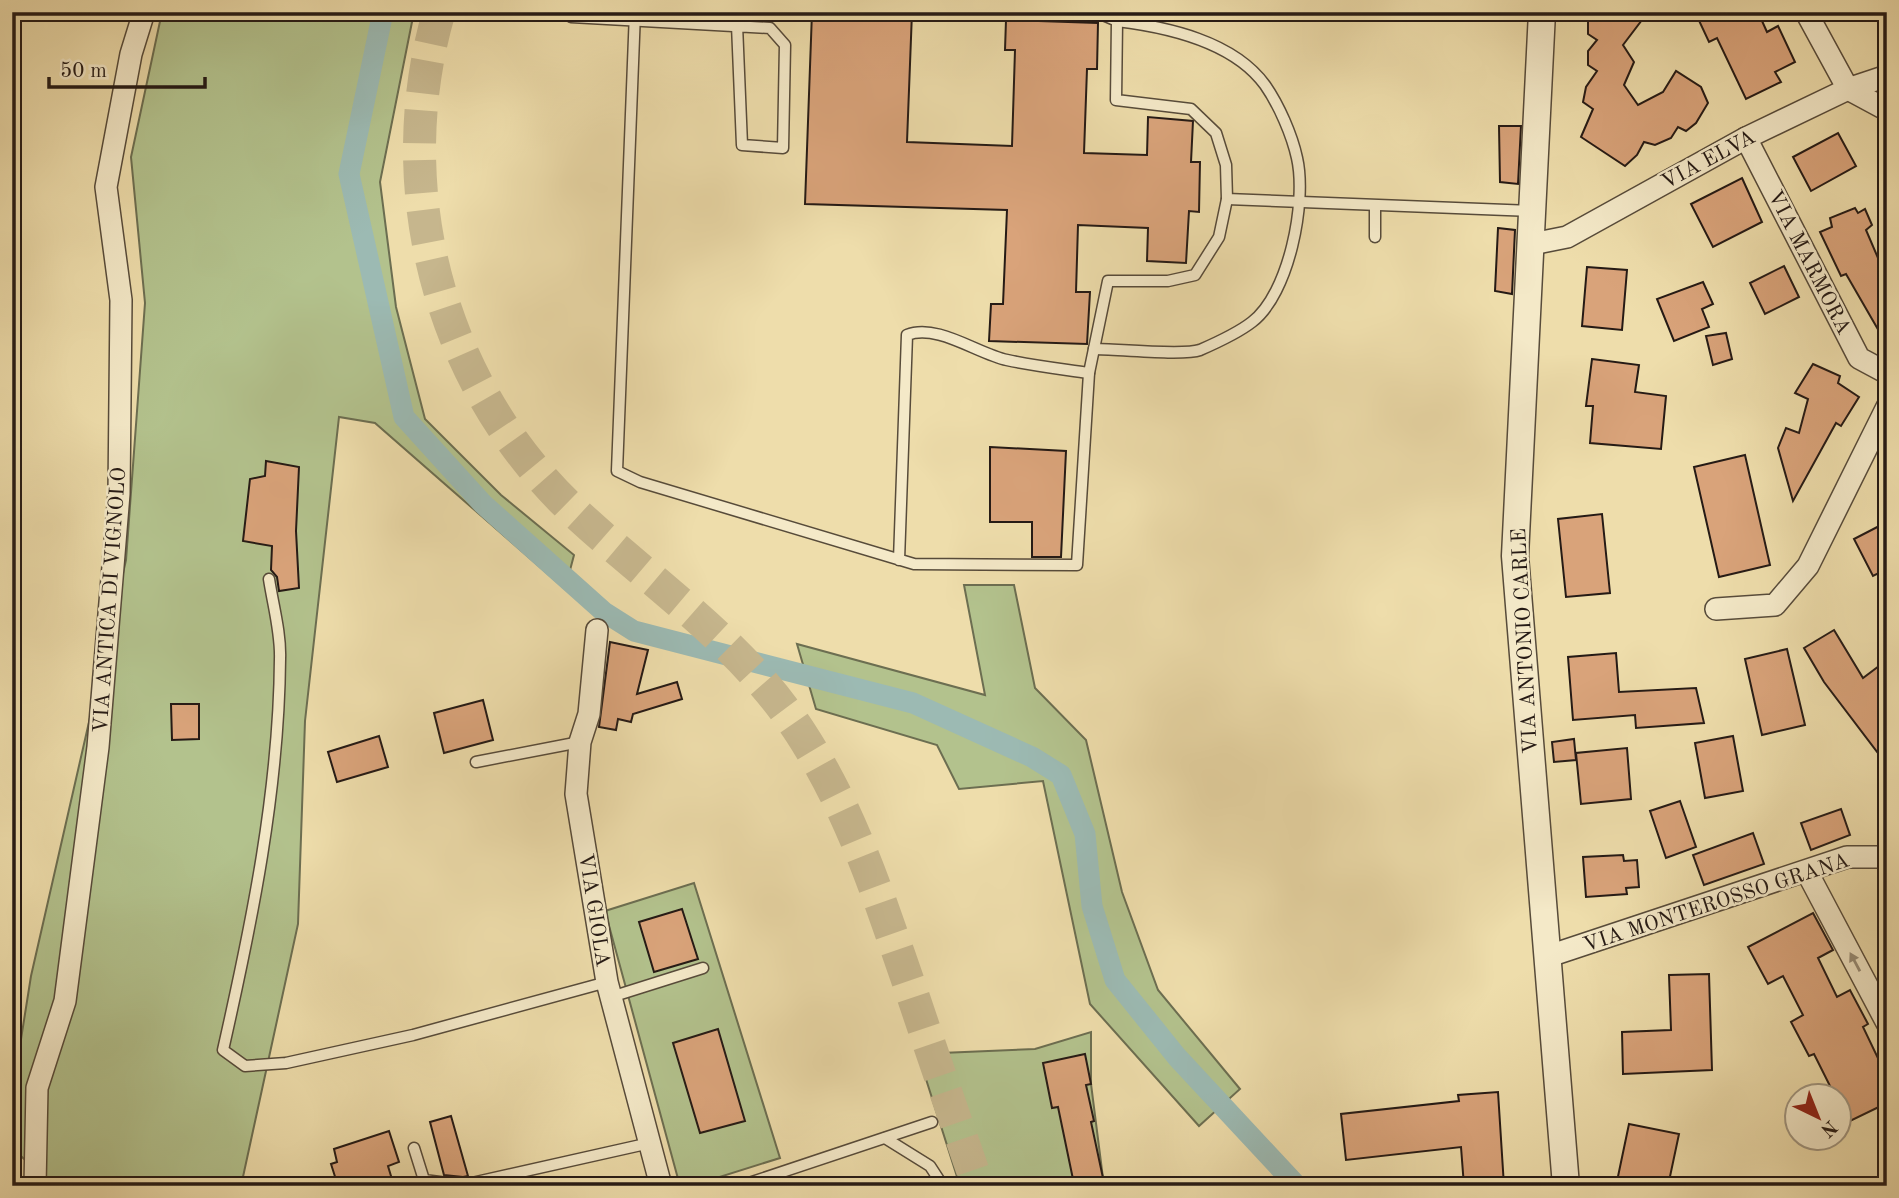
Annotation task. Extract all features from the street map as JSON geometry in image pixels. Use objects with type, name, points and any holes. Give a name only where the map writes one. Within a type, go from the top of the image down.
[{"type":"street","name":"VIA ANTICA DI VIGNOLO","points":[[35,1186],[37,1088],[65,1001],[97,747],[120,494],[121,300],[106,187],[131,54],[144,12]]},
{"type":"street","name":"VIA ANTONIO CARLE","points":[[1542,12],[1515,556],[1566,1186]]},
{"type":"street","points":[[1806,12],[1848,89],[1887,110]]},
{"type":"street","name":"VIA ELVA","points":[[1532,244],[1567,237],[1746,138],[1848,89],[1887,76]]},
{"type":"street","name":"VIA MARMORA","points":[[1746,138],[1859,358],[1887,373]]},
{"type":"street","points":[[1716,609],[1775,606],[1808,566],[1887,407]]},
{"type":"street","name":"VIA GIOLA","points":[[597,630],[589,714],[580,742],[576,794],[609,990],[661,1186]]},
{"type":"street","name":"VIA MONTEROSSO GRANA","points":[[1546,957],[1807,873],[1847,857],[1887,857]]},
{"type":"street","points":[[1807,873],[1887,1023]]},
{"type":"lane","points":[[1094,349],[1198,351],[1253,321],[1283,278],[1299,203],[1298,159],[1284,122],[1264,84],[1232,56],[1192,37],[1152,25],[1117,21],[1096,12]]},
{"type":"lane","points":[[571,17],[634,17],[737,25],[770,29],[785,45],[783,148],[742,145],[737,25]]},
{"type":"lane","points":[[634,17],[617,471],[640,482],[914,564],[1077,565],[1089,373],[1108,281],[1168,281],[1195,275],[1219,237],[1227,199],[1226,165],[1216,133],[1191,109],[1116,100],[1117,21]]},
{"type":"lane","points":[[1227,199],[1376,207],[1533,211]]},
{"type":"lane","points":[[1375,237],[1376,207]]},
{"type":"lane","points":[[899,559],[907,335],[915,332],[955,339],[1004,360],[1089,373]]},
{"type":"lane","points":[[269,579],[281,656],[273,761],[245,953],[223,1051],[245,1066],[286,1063],[703,968]]},
{"type":"lane","points":[[476,762],[580,742]]},
{"type":"lane","points":[[740,1186],[932,1122]]},
{"type":"lane","points":[[885,1138],[930,1166],[943,1186]]},
{"type":"lane","points":[[414,1149],[424,1180],[463,1185],[650,1143]]},
{"type":"green space","points":[[162,12],[414,12],[380,182],[396,307],[425,419],[501,495],[574,555],[565,589],[375,423],[339,417],[305,721],[298,924],[241,1186],[54,1186],[12,1148],[12,1096],[31,976],[126,560],[145,303],[131,157]]},
{"type":"green space","points":[[964,585],[1014,585],[1035,688],[1086,740],[1122,892],[1158,990],[1240,1089],[1199,1126],[1090,1004],[1043,781],[959,789],[937,745],[816,709],[797,644],[985,695]]},
{"type":"green space","points":[[694,883],[780,1158],[691,1186],[680,1186],[605,911]]},
{"type":"green space","points":[[1091,1032],[1091,1084],[1104,1186],[960,1186],[918,1054],[1035,1049]]},
{"type":"building","points":[[812,12],[912,12],[907,142],[1012,146],[1015,50],[1005,50],[1006,20],[1098,23],[1097,69],[1087,69],[1084,153],[1147,155],[1148,117],[1193,121],[1191,162],[1200,162],[1199,212],[1189,211],[1186,263],[1147,261],[1148,228],[1078,225],[1076,292],[1090,292],[1087,344],[989,341],[991,304],[1003,304],[1007,210],[805,204]]},
{"type":"building","points":[[1595,12],[1648,12],[1623,45],[1634,62],[1624,85],[1638,105],[1663,92],[1676,71],[1701,87],[1708,103],[1696,123],[1686,131],[1678,127],[1671,138],[1655,145],[1644,142],[1637,155],[1625,166],[1581,137],[1593,109],[1583,102],[1586,87],[1597,71],[1588,65],[1588,51],[1597,40],[1588,34],[1588,20]]},
{"type":"building","points":[[1695,12],[1758,12],[1767,32],[1778,26],[1795,62],[1775,72],[1781,82],[1746,99],[1717,38],[1709,42]]},
{"type":"building","points":[[1499,126],[1521,126],[1518,184],[1500,182]]},
{"type":"building","points":[[1838,133],[1856,166],[1811,191],[1793,157]]},
{"type":"building","points":[[1742,178],[1762,222],[1713,247],[1691,204]]},
{"type":"building","points":[[1855,208],[1858,213],[1865,209],[1872,225],[1866,230],[1887,279],[1887,345],[1846,274],[1841,276],[1820,232],[1832,227],[1830,218]]},
{"type":"building","points":[[1498,228],[1515,230],[1512,294],[1495,291]]},
{"type":"building","points":[[1784,266],[1799,297],[1765,314],[1750,283]]},
{"type":"building","points":[[1587,267],[1627,270],[1622,330],[1582,326]]},
{"type":"building","points":[[1703,282],[1713,304],[1702,309],[1709,327],[1674,341],[1657,299]]},
{"type":"building","points":[[1726,333],[1732,359],[1713,365],[1706,336]]},
{"type":"building","points":[[1592,359],[1639,365],[1635,392],[1666,396],[1661,449],[1590,443],[1593,406],[1586,406]]},
{"type":"building","points":[[1813,364],[1840,376],[1838,383],[1859,397],[1841,426],[1836,423],[1793,501],[1778,448],[1786,428],[1799,433],[1808,399],[1795,393]]},
{"type":"building","points":[[990,447],[1066,451],[1061,557],[1032,557],[1032,522],[990,522]]},
{"type":"building","points":[[1745,455],[1770,565],[1719,577],[1694,467]]},
{"type":"building","points":[[266,461],[299,467],[296,531],[299,588],[279,591],[277,577],[271,570],[272,546],[243,541],[250,479],[265,476]]},
{"type":"building","points":[[1602,514],[1610,593],[1566,597],[1558,519]]},
{"type":"building","points":[[1887,522],[1887,569],[1873,576],[1854,539]]},
{"type":"building","points":[[1834,630],[1863,678],[1887,660],[1887,765],[1824,682],[1804,648]]},
{"type":"building","points":[[610,642],[648,650],[637,694],[677,682],[682,699],[633,714],[631,722],[618,719],[616,730],[599,727]]},
{"type":"building","points":[[1787,649],[1805,725],[1762,735],[1745,659]]},
{"type":"building","points":[[1616,653],[1619,692],[1696,688],[1704,723],[1636,728],[1635,715],[1573,720],[1568,657]]},
{"type":"building","points":[[483,700],[493,740],[444,753],[434,713]]},
{"type":"building","points":[[171,704],[199,704],[199,739],[172,740]]},
{"type":"building","points":[[379,736],[388,767],[337,782],[328,752]]},
{"type":"building","points":[[1733,736],[1743,791],[1705,798],[1695,743]]},
{"type":"building","points":[[1574,739],[1576,760],[1554,762],[1552,742]]},
{"type":"building","points":[[1627,748],[1631,799],[1581,804],[1576,753]]},
{"type":"building","points":[[1680,801],[1696,847],[1666,858],[1650,811]]},
{"type":"building","points":[[1841,809],[1850,835],[1811,850],[1801,823]]},
{"type":"building","points":[[1753,833],[1764,864],[1704,885],[1693,855]]},
{"type":"building","points":[[1623,855],[1624,861],[1637,860],[1639,887],[1626,888],[1627,894],[1586,897],[1583,857]]},
{"type":"building","points":[[682,909],[698,959],[654,972],[639,922]]},
{"type":"building","points":[[1813,913],[1833,950],[1818,958],[1837,997],[1850,990],[1868,1024],[1863,1027],[1887,1077],[1887,1103],[1854,1119],[1854,1082],[1828,1082],[1814,1054],[1809,1056],[1791,1022],[1803,1015],[1783,976],[1768,984],[1748,947]]},
{"type":"building","points":[[1709,974],[1712,1070],[1623,1074],[1622,1032],[1671,1030],[1669,975]]},
{"type":"building","points":[[718,1029],[745,1121],[700,1133],[673,1043]]},
{"type":"building","points":[[1085,1054],[1091,1084],[1086,1085],[1094,1121],[1091,1122],[1103,1178],[1074,1184],[1058,1107],[1052,1108],[1043,1063]]},
{"type":"building","points":[[1498,1092],[1504,1186],[1464,1186],[1461,1147],[1346,1160],[1341,1114],[1459,1101],[1458,1095]]},
{"type":"building","points":[[451,1116],[468,1176],[444,1175],[430,1122]]},
{"type":"building","points":[[1629,1124],[1679,1134],[1668,1186],[1616,1186]]},
{"type":"building","points":[[389,1131],[399,1162],[388,1166],[394,1186],[338,1186],[331,1164],[337,1162],[334,1149]]},
{"type":"waterway","points":[[383,12],[349,174],[404,417],[483,504],[604,612],[634,631],[913,703],[1032,757],[1061,775],[1085,834],[1092,906],[1115,980],[1177,1057],[1297,1186]]},
{"type":"tunnel","points":[[439,12],[424,80],[420,148],[424,217],[438,283],[460,348],[491,408],[531,465],[578,515],[725,643],[777,700],[800,732],[835,793],[863,856],[978,1186]]}]
